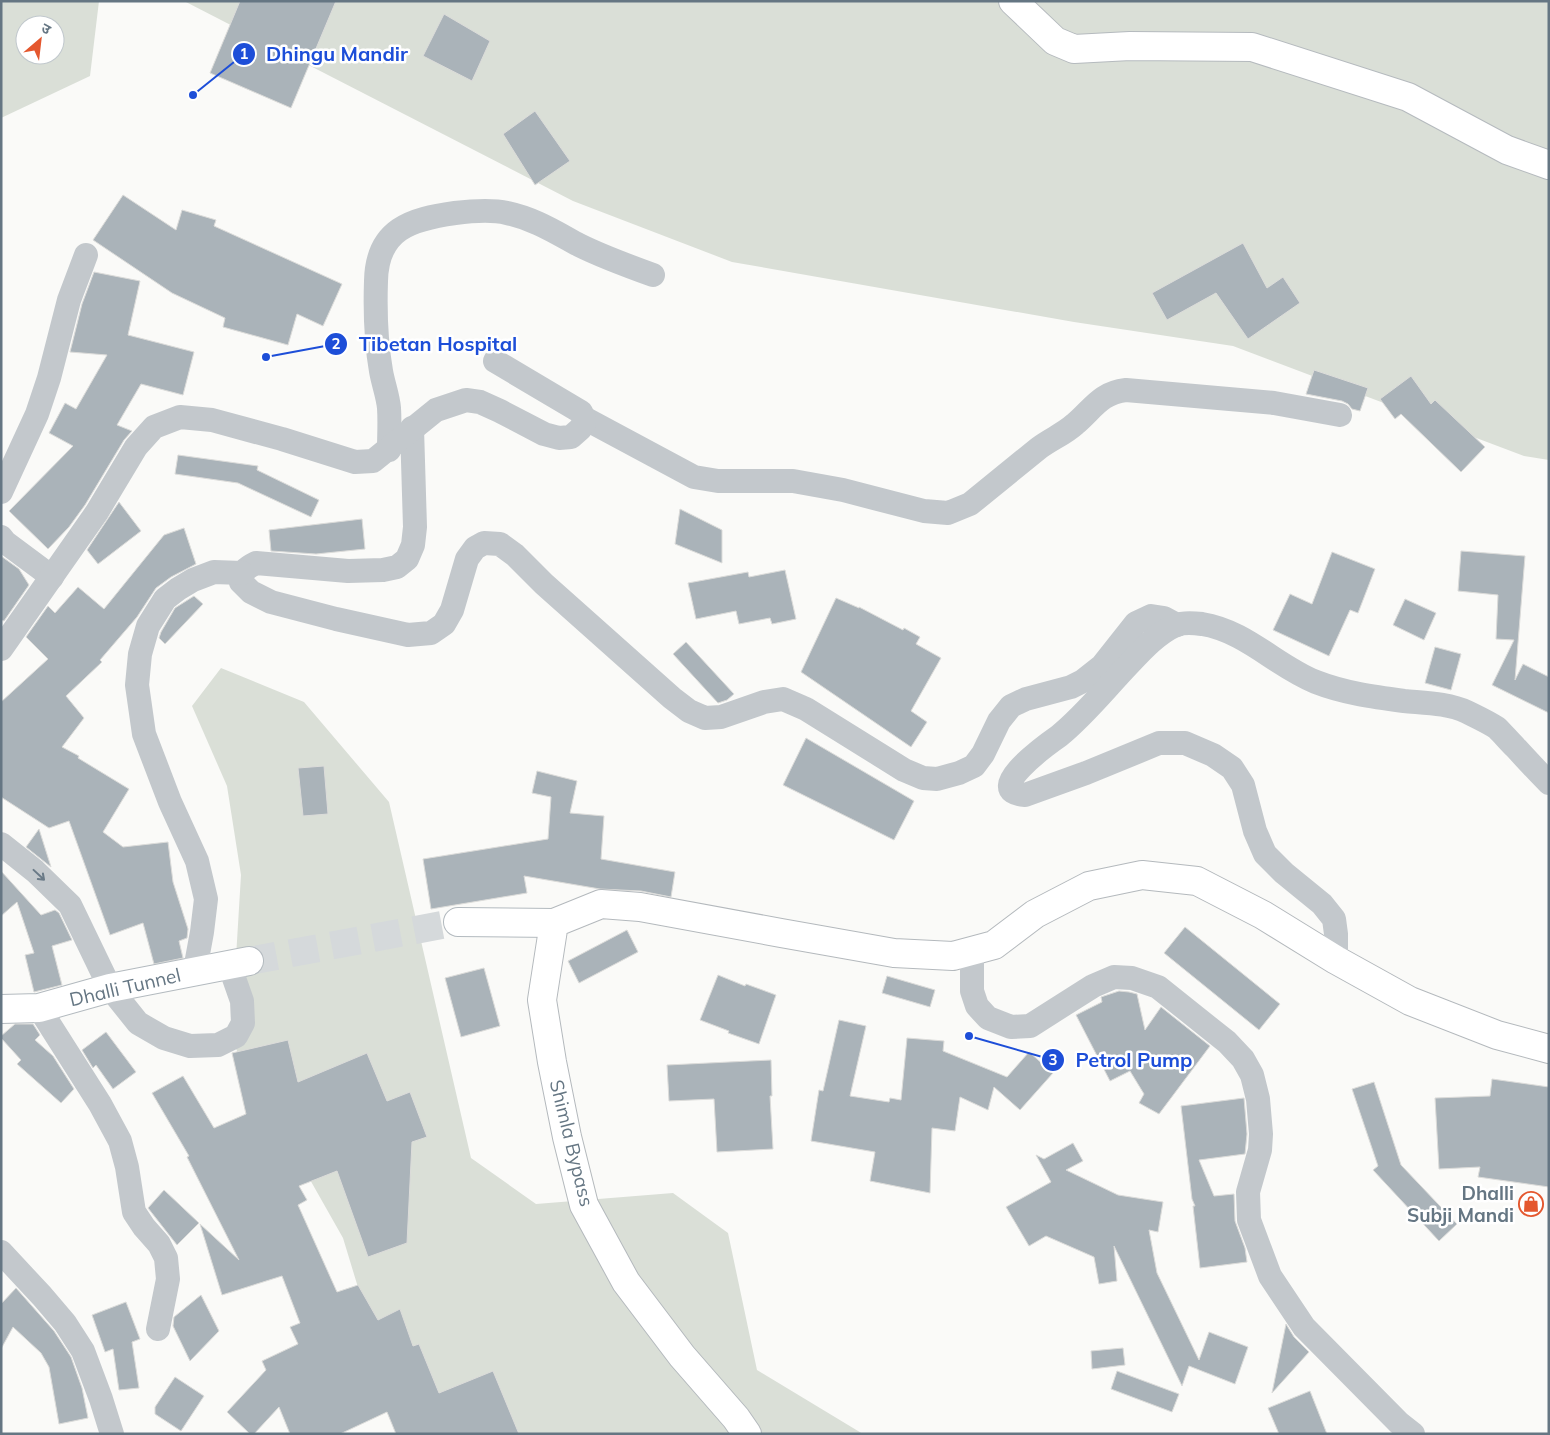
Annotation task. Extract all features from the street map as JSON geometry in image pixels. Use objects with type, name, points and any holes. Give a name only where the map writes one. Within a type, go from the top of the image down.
[{"type":"main road","points":[[1013,1],[1055,41],[1074,48],[1130,46],[1252,47],[1408,97],[1507,150],[1549,165]]},
{"type":"main road","points":[[458,922],[554,924],[600,904],[610,904],[640,907],[894,953],[953,956],[994,946],[1035,914],[1089,886],[1142,875],[1198,881],[1263,915],[1336,960],[1410,1001],[1497,1035],[1549,1049]]},
{"type":"main road","name":"Shimla Bypass","points":[[554,924],[542,1000],[567,1137],[584,1204],[626,1282],[682,1356],[736,1418],[747,1434]]},
{"type":"main road","name":"Dhalli Tunnel","points":[[1,1009],[39,1008],[110,988],[239,962]]},
{"type":"street","points":[[389,450],[389,406],[381,371],[377,327],[376,279],[380,256],[388,240],[403,226],[427,217],[475,210],[506,212],[541,223],[580,245],[626,266],[653,275]]},
{"type":"street","points":[[1,492],[37,414],[49,378],[69,300],[86,255]]},
{"type":"street","points":[[1,649],[97,512],[136,447],[154,427],[180,417],[212,420],[355,462],[373,461],[389,450],[412,428],[436,410],[466,400],[480,402],[544,434],[559,438],[571,437],[580,429],[584,423],[581,412],[496,361]]},
{"type":"street","points":[[584,418],[694,477],[718,481],[793,481],[843,490],[924,511],[948,513],[970,504],[1048,441],[1076,424],[1089,409],[1107,395],[1116,391],[1126,390],[1265,402],[1340,415]]},
{"type":"street","points":[[412,428],[414,545],[407,560],[396,567],[383,570],[348,572],[256,563],[247,567],[242,573],[241,582],[251,592],[271,602],[408,635],[432,633],[444,624],[452,610],[467,559],[475,548],[484,543],[500,544],[515,555],[544,584],[672,698],[690,711],[705,718],[721,717],[764,702],[783,700],[806,709],[904,770],[923,778],[937,779],[960,773],[974,766],[983,754],[999,721],[1011,706],[1026,699],[1083,682],[1102,666],[1136,623],[1151,616],[1164,618],[1177,625]]},
{"type":"street","points":[[1,537],[52,577]]},
{"type":"street","points":[[195,970],[206,899],[197,861],[170,802],[144,734],[137,685],[140,654],[148,626],[166,599],[178,589],[193,580],[214,572],[242,573]]},
{"type":"street","points":[[1336,960],[1334,919],[1322,904],[1265,854],[1255,831],[1243,785],[1232,768],[1212,755],[1185,743],[1159,743],[1025,796],[1017,795],[1012,791],[1012,779],[1016,772],[1090,708],[1156,637],[1177,625],[1194,623],[1214,626],[1229,631],[1315,682],[1350,692],[1449,706],[1464,710],[1497,728],[1549,783]]},
{"type":"street","points":[[1,844],[35,871],[70,905],[110,988],[138,1023],[164,1038],[190,1046],[218,1046],[236,1036],[243,1023],[239,962]]},
{"type":"street","points":[[972,951],[972,991],[977,1006],[988,1018],[1011,1027],[1030,1026],[1093,986],[1114,978],[1132,978],[1158,987],[1227,1042],[1243,1059],[1252,1075],[1258,1099],[1261,1134],[1260,1150],[1248,1192],[1249,1220],[1270,1276],[1304,1327],[1399,1423],[1413,1434]]},
{"type":"street","points":[[39,1008],[100,1104],[120,1141],[127,1167],[134,1212],[159,1244],[166,1258],[168,1279],[158,1329]]},
{"type":"street","points":[[1,1252],[65,1323],[83,1351],[112,1434]]},
{"type":"shaded area","points":[[1,1],[99,1],[90,76],[1,118]]},
{"type":"shaded area","points":[[184,1],[1549,1],[1549,460],[1524,456],[1233,346],[1074,322],[732,262],[573,201]]},
{"type":"shaded area","points":[[221,668],[304,702],[389,802],[471,1158],[536,1204],[673,1193],[728,1233],[757,1370],[863,1434],[425,1434],[391,1396],[343,1238],[231,1040],[241,875],[227,786],[192,706]]},
{"type":"building","points":[[240,1],[336,1],[291,108],[210,73]]},
{"type":"building","points":[[444,14],[490,41],[472,81],[423,56]]},
{"type":"building","points":[[535,111],[570,161],[535,185],[503,134]]},
{"type":"building","points":[[123,195],[176,230],[182,210],[216,220],[214,226],[342,284],[323,326],[297,314],[288,345],[223,327],[225,318],[172,293],[93,240]]},
{"type":"building","points":[[1243,243],[1267,288],[1283,277],[1300,303],[1248,339],[1216,293],[1167,320],[1152,293]]},
{"type":"building","points":[[94,272],[140,281],[128,335],[194,352],[183,395],[141,384],[117,425],[132,431],[124,440],[85,505],[69,527],[48,549],[9,511],[73,446],[49,433],[65,403],[76,409],[107,355],[70,352],[82,304]]},
{"type":"building","points":[[1314,370],[1368,388],[1360,411],[1352,409],[1342,401],[1306,394]]},
{"type":"building","points":[[1411,376],[1431,404],[1435,400],[1485,447],[1461,472],[1401,414],[1395,419],[1380,399]]},
{"type":"building","points":[[178,455],[258,466],[257,470],[319,500],[311,517],[238,483],[175,474]]},
{"type":"building","points":[[119,502],[141,531],[98,564],[87,550]]},
{"type":"building","points":[[680,509],[722,530],[722,563],[675,544]]},
{"type":"building","points":[[362,519],[365,549],[316,554],[271,551],[269,530]]},
{"type":"building","points":[[184,528],[196,564],[171,577],[156,588],[137,617],[100,660],[102,662],[66,696],[84,718],[62,747],[129,789],[103,832],[123,847],[168,842],[173,882],[188,929],[187,938],[179,941],[183,958],[154,964],[143,923],[110,935],[69,821],[49,828],[1,797],[1,702],[48,659],[26,637],[48,606],[55,613],[78,587],[104,609],[164,535]]},
{"type":"building","points":[[1461,551],[1525,556],[1515,680],[1523,664],[1549,677],[1549,713],[1492,685],[1514,640],[1496,639],[1498,595],[1458,591]]},
{"type":"building","points":[[1332,552],[1375,569],[1358,613],[1350,610],[1329,656],[1273,630],[1290,594],[1312,604]]},
{"type":"building","points":[[1,556],[19,569],[29,585],[4,621],[1,620]]},
{"type":"building","points":[[785,570],[796,619],[772,624],[770,618],[739,624],[736,611],[696,619],[688,583],[748,572],[749,577]]},
{"type":"building","points":[[194,596],[203,604],[165,644],[159,638],[175,608]]},
{"type":"building","points":[[836,598],[859,607],[920,637],[916,644],[941,658],[911,711],[927,722],[911,747],[801,672]]},
{"type":"building","points":[[1405,599],[1436,613],[1424,640],[1393,625]]},
{"type":"building","points":[[686,642],[734,694],[727,700],[718,703],[673,654]]},
{"type":"building","points":[[1435,647],[1461,654],[1451,690],[1425,683]]},
{"type":"building","points":[[806,738],[914,801],[894,840],[783,785]]},
{"type":"building","points":[[324,766],[328,814],[303,816],[298,768]]},
{"type":"building","points":[[537,771],[577,781],[570,813],[604,816],[601,859],[675,872],[671,897],[641,891],[600,889],[524,876],[527,893],[431,909],[423,859],[548,839],[551,797],[532,793]]},
{"type":"building","points":[[39,829],[51,867],[26,847]]},
{"type":"building","points":[[1,871],[41,915],[55,910],[59,913],[72,940],[52,946],[62,985],[34,992],[25,955],[34,953],[17,902],[1,916]]},
{"type":"building","points":[[1185,927],[1280,1004],[1259,1030],[1164,953]]},
{"type":"building","points":[[627,930],[638,952],[579,983],[568,961]]},
{"type":"building","points":[[484,968],[500,1026],[461,1037],[445,978]]},
{"type":"building","points":[[718,975],[745,986],[746,984],[776,995],[759,1044],[700,1020]]},
{"type":"building","points":[[887,976],[935,990],[930,1007],[882,993]]},
{"type":"building","points":[[1119,991],[1137,994],[1145,1030],[1161,1007],[1210,1046],[1159,1114],[1139,1103],[1144,1094],[1130,1071],[1110,1081],[1076,1015],[1102,1002],[1101,997]]},
{"type":"building","points":[[839,1020],[866,1026],[850,1096],[889,1102],[890,1098],[901,1100],[907,1038],[944,1041],[943,1051],[1007,1077],[1029,1052],[1053,1073],[1020,1110],[994,1087],[988,1110],[960,1097],[955,1131],[932,1128],[930,1193],[870,1181],[875,1152],[811,1141],[819,1090],[823,1091]]},
{"type":"building","points":[[15,1024],[33,1024],[40,1035],[35,1040],[53,1056],[74,1089],[61,1103],[17,1064],[21,1060],[1,1038]]},
{"type":"building","points":[[106,1032],[136,1072],[113,1089],[96,1065],[93,1068],[82,1050]]},
{"type":"building","points":[[288,1040],[298,1082],[367,1053],[387,1101],[410,1092],[427,1137],[412,1142],[407,1243],[368,1257],[337,1171],[299,1186],[307,1200],[298,1205],[337,1292],[358,1285],[378,1320],[400,1309],[413,1346],[419,1344],[439,1393],[493,1371],[519,1434],[396,1434],[387,1412],[340,1434],[290,1434],[279,1407],[254,1434],[250,1434],[227,1412],[266,1370],[262,1361],[298,1344],[290,1327],[300,1323],[282,1276],[222,1295],[200,1224],[239,1260],[187,1157],[189,1156],[152,1093],[183,1076],[214,1128],[246,1114],[232,1053]]},
{"type":"building","points":[[771,1060],[772,1096],[770,1096],[773,1149],[717,1152],[714,1099],[669,1101],[667,1065]]},
{"type":"building","points":[[1492,1079],[1549,1087],[1549,1187],[1478,1177],[1480,1167],[1439,1169],[1435,1098],[1490,1096]]},
{"type":"building","points":[[1374,1082],[1401,1165],[1457,1224],[1439,1241],[1373,1170],[1378,1166],[1352,1089]]},
{"type":"building","points":[[1244,1098],[1247,1134],[1245,1154],[1199,1160],[1214,1196],[1234,1194],[1235,1221],[1245,1248],[1247,1262],[1200,1268],[1193,1206],[1195,1206],[1192,1199],[1181,1106]]},
{"type":"building","points":[[1073,1143],[1083,1161],[1066,1170],[1118,1195],[1163,1202],[1158,1232],[1149,1230],[1157,1273],[1199,1360],[1209,1332],[1248,1347],[1235,1384],[1189,1366],[1182,1386],[1114,1246],[1117,1281],[1099,1284],[1094,1257],[1046,1236],[1029,1246],[1006,1207],[1051,1182],[1036,1155],[1044,1159]]},
{"type":"building","points":[[164,1190],[199,1223],[177,1245],[148,1208]]},
{"type":"building","points":[[16,1288],[54,1331],[71,1357],[82,1388],[88,1418],[59,1424],[49,1367],[41,1353],[13,1327],[1,1349],[1,1304]]},
{"type":"building","points":[[201,1295],[219,1331],[190,1361],[173,1326],[174,1317]]},
{"type":"building","points":[[126,1302],[140,1339],[132,1342],[139,1388],[119,1390],[113,1349],[105,1352],[92,1315]]},
{"type":"building","points":[[1286,1324],[1294,1337],[1309,1352],[1272,1393]]},
{"type":"building","points":[[1123,1348],[1125,1365],[1092,1369],[1091,1351]]},
{"type":"building","points":[[1117,1371],[1179,1394],[1172,1412],[1111,1389]]},
{"type":"building","points":[[175,1377],[204,1396],[181,1431],[155,1414],[155,1407]]},
{"type":"building","points":[[1310,1391],[1327,1434],[1279,1434],[1268,1408]]},
{"type":"tunnel","points":[[249,961],[458,922]]},
{"type":"place","name":"Dhingu Mandir","points":[[193,95]]},
{"type":"place","name":"Tibetan Hospital","points":[[266,357]]},
{"type":"place","name":"Petrol Pump","points":[[969,1036]]},
{"type":"place","name":"Dhalli Subji Mandi","points":[[1531,1204]]}]
